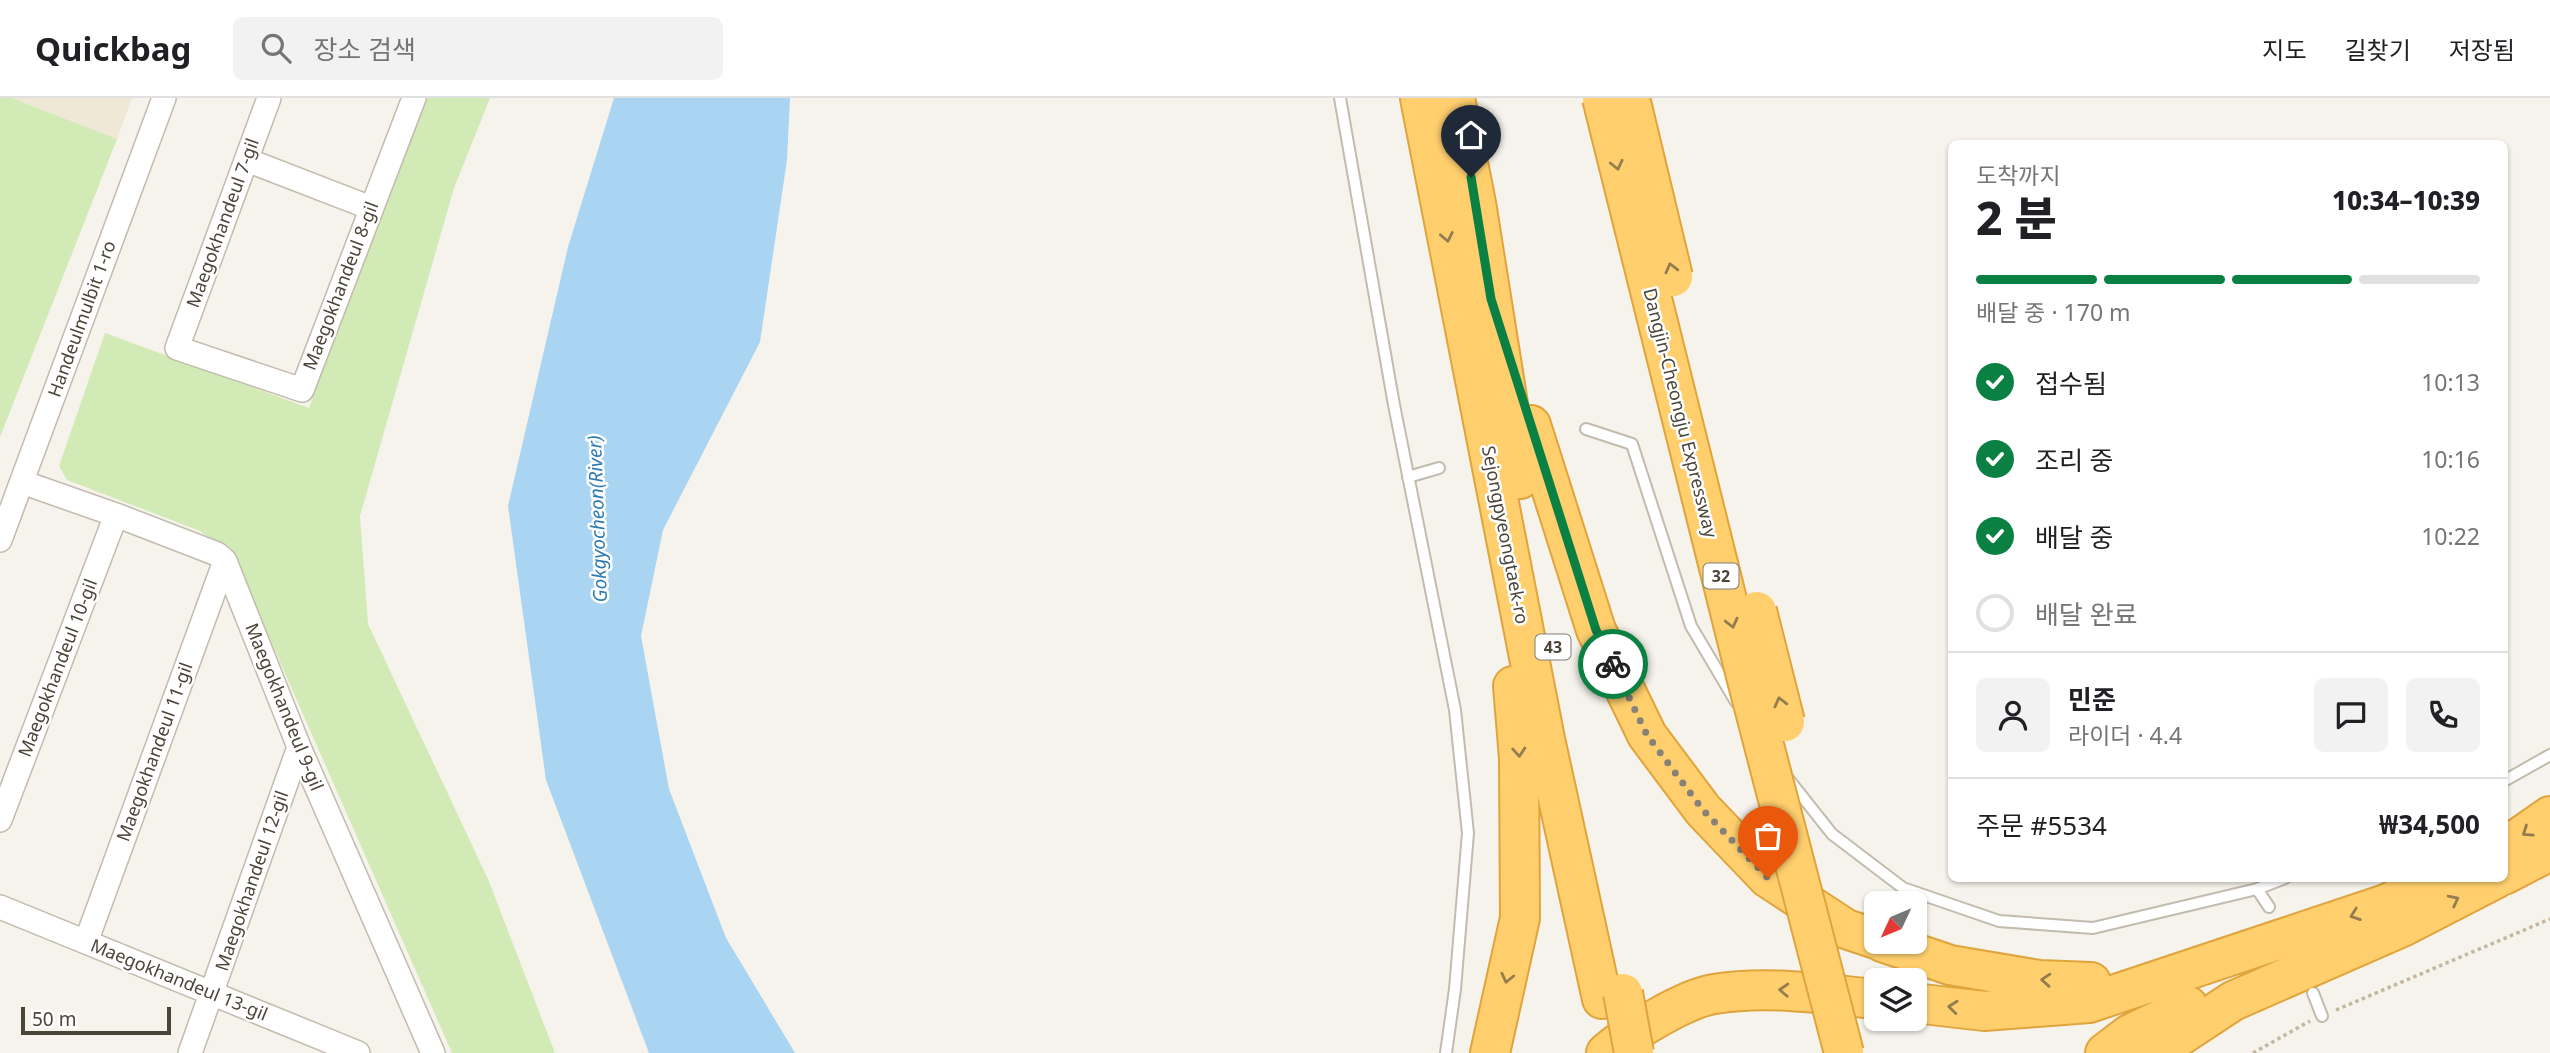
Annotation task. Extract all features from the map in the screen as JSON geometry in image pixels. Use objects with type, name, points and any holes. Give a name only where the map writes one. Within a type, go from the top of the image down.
[{"type":"highway","name":"Sejongpyeongtaek-ro","points":[[1420,98],[1545,739],[1612,996],[1634,1053]]},
{"type":"highway","name":"Sejongpyeongtaek-ro","points":[[1455,98],[1476,203],[1520,482],[1612,996],[1613,1053]]},
{"type":"highway","name":"Dangjin-Cheongju Expressway","points":[[1602,98],[1746,676],[1844,1053]]},
{"type":"highway","name":"Dangjin-Cheongju Expressway","points":[[1630,98],[1690,349],[1870,1053]]},
{"type":"highway","points":[[1491,299],[1596,630],[1647,735],[1703,810],[1768,878],[1846,929],[1864,935]]},
{"type":"highway","points":[[1490,1053],[1520,918],[1520,758],[1496,488]]},
{"type":"highway","points":[[2508,845],[2550,816]]},
{"type":"highway","points":[[2508,873],[2550,851]]},
{"type":"highway","points":[[1927,1004],[1984,1011],[2090,1003],[2386,904],[2433,882]]},
{"type":"highway","points":[[2154,1053],[2233,1002],[2402,927],[2489,882]]},
{"type":"highway","points":[[2105,1053],[2130,1034],[2224,988],[2402,927]]},
{"type":"highway","points":[[1917,954],[1950,965],[2051,980],[2111,982],[2234,957]]},
{"type":"highway","points":[[1606,1053],[1619,1041],[1664,1014],[1712,994],[1777,989],[1864,998]]},
{"type":"street","name":"Handeulmulbit 1-ro","points":[[0,540],[164,98]]},
{"type":"street","name":"Maegokhandeul 7-gil","points":[[177,348],[269,98]]},
{"type":"street","name":"Maegokhandeul 8-gil","points":[[177,348],[302,390],[414,98]]},
{"type":"street","points":[[247,160],[371,208]]},
{"type":"street","points":[[22,482],[218,554],[225,561]]},
{"type":"street","name":"Maegokhandeul 10-gil","points":[[0,820],[116,515]]},
{"type":"street","name":"Maegokhandeul 9-gil","points":[[225,561],[299,747],[433,1053]]},
{"type":"street","name":"Maegokhandeul 11-gil","points":[[86,942],[225,561]]},
{"type":"street","name":"Maegokhandeul 12-gil","points":[[190,1053],[299,747]]},
{"type":"street","name":"Maegokhandeul 13-gil","points":[[0,907],[358,1053]]},
{"type":"lane","points":[[1340,98],[1408,477],[1455,710],[1468,833],[1455,989],[1446,1053]]},
{"type":"lane","points":[[1586,429],[1632,444],[1691,626],[1764,749],[1832,834],[1903,888],[1999,921],[2093,928],[2257,889],[2275,882]]},
{"type":"lane","points":[[1408,477],[1439,468]]},
{"type":"lane","points":[[2508,780],[2550,755]]},
{"type":"lane","points":[[2257,889],[2269,907]]},
{"type":"lane","points":[[2313,993],[2322,1016]]},
{"type":"path","points":[[2253,1053],[2322,1016],[2550,919]]},
{"type":"shaded area","points":[[12,98],[132,98],[117,139]]},
{"type":"green space","points":[[0,98],[12,98],[117,139],[0,437]]},
{"type":"green space","points":[[425,98],[490,98],[454,188],[360,516],[368,624],[488,879],[555,1053],[452,1053],[233,555],[200,531],[67,480],[59,466],[105,333],[309,408]]},
{"type":"water","name":"Gokgyocheon(River)","points":[[614,98],[790,98],[787,160],[760,342],[663,530],[641,636],[669,789],[726,938],[795,1053],[649,1053],[546,780],[508,506],[568,247]]},
{"type":"way so far","points":[[1613,664],[1647,735],[1703,810],[1768,878]]},
{"type":"route","points":[[1471,177],[1491,299],[1596,630],[1613,664]]}]
